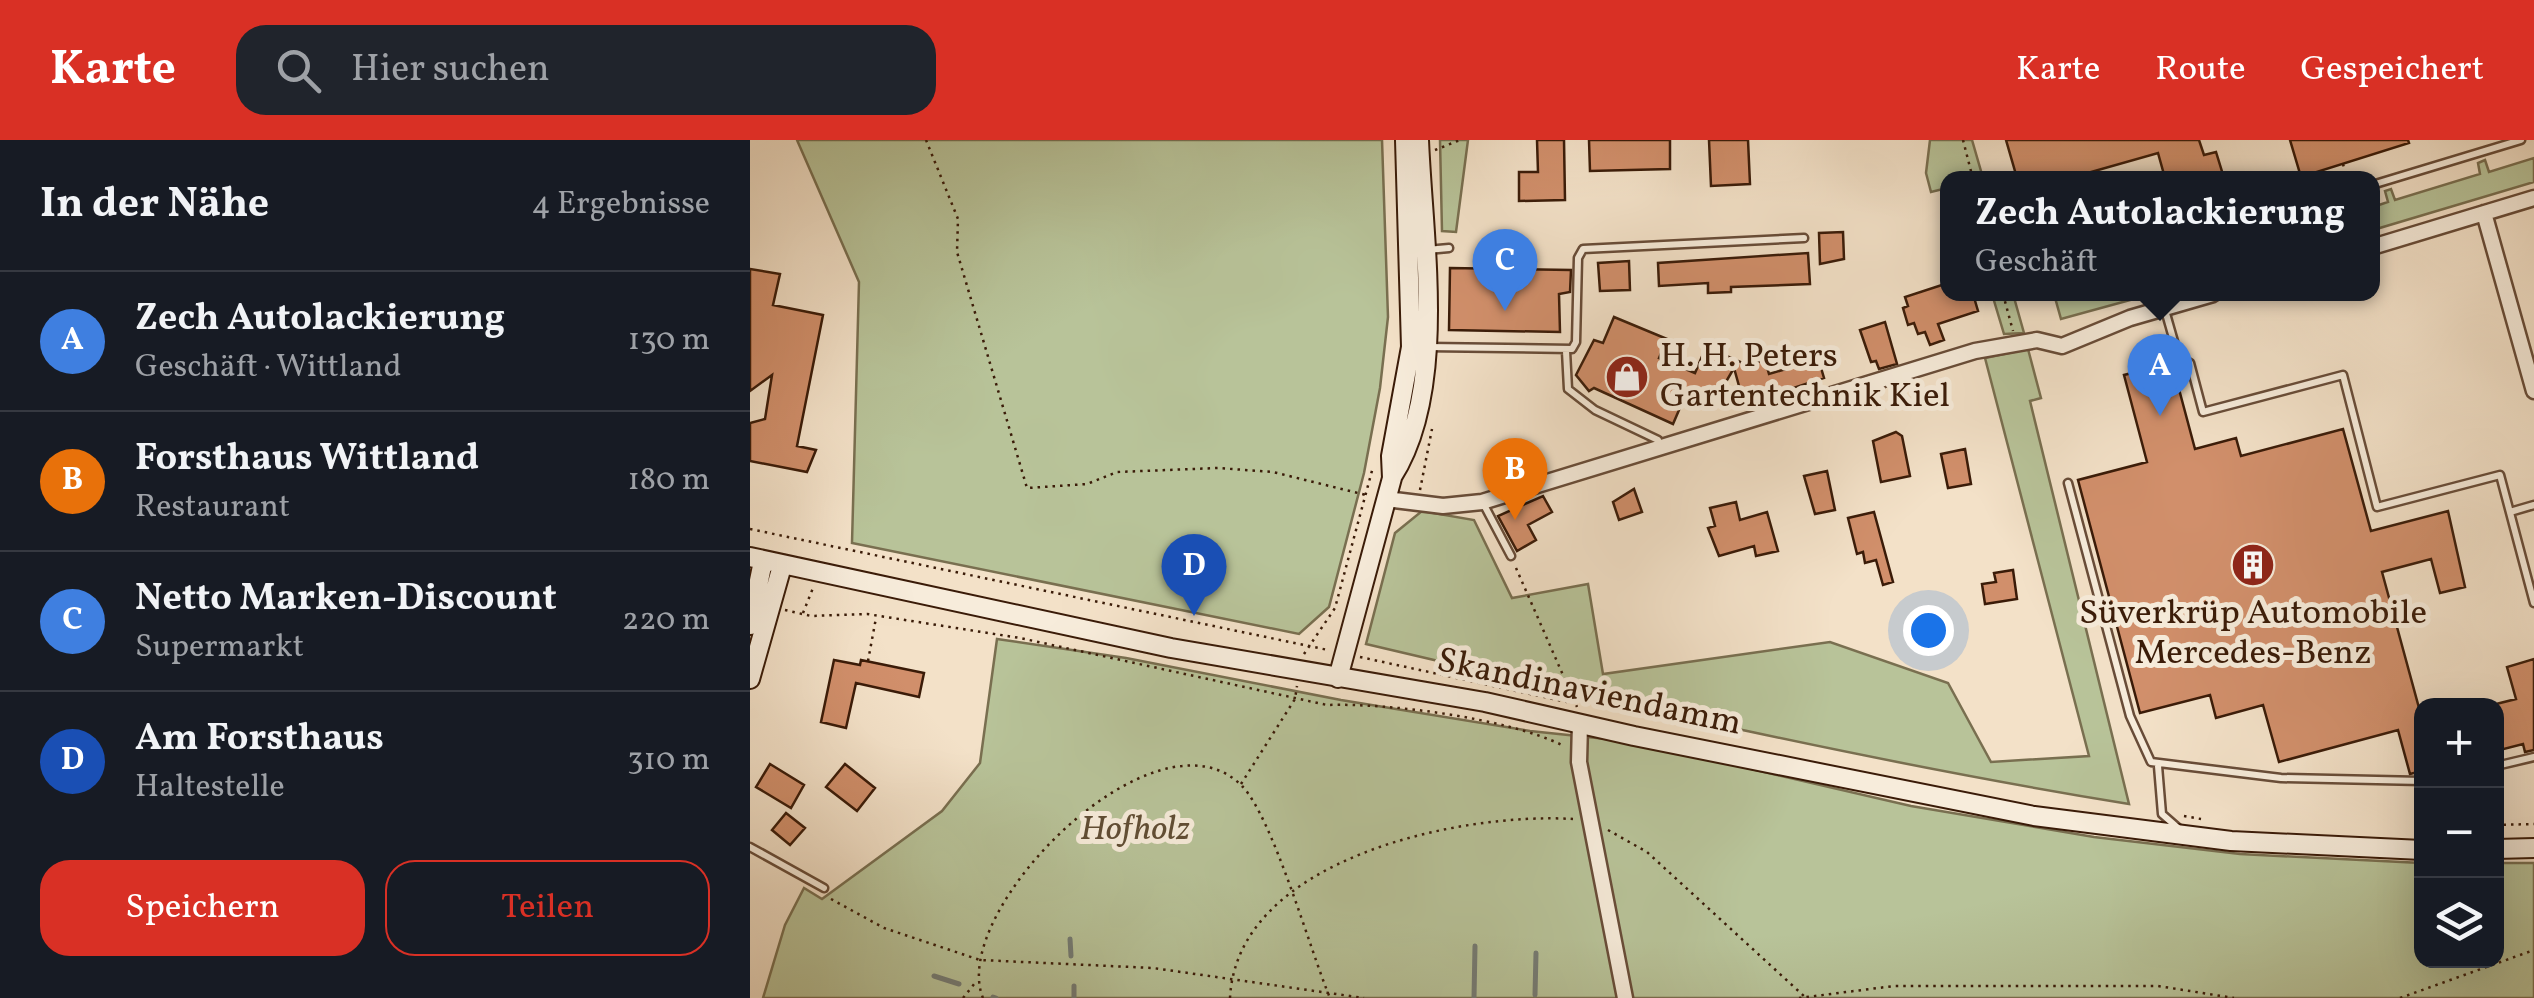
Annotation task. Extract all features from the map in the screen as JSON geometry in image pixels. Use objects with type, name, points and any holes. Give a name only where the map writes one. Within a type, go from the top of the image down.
[{"type":"main road","points":[[1405,140],[1418,250]]},
{"type":"main road","points":[[1338,678],[1392,478],[1391,456],[1419,347],[1418,250],[1426,145]]},
{"type":"main road","points":[[750,625],[756,559]]},
{"type":"main road","name":"Skandinaviendamm","points":[[756,559],[1188,652],[1578,714],[1900,792],[2190,836],[2414,850]]},
{"type":"main road","points":[[750,679],[782,566]]},
{"type":"main road","points":[[2504,849],[2534,848]]},
{"type":"street","points":[[2380,244],[2534,198]]},
{"type":"street","points":[[2484,213],[2534,390]]},
{"type":"street","points":[[1386,499],[1444,506],[1482,502],[2012,343],[2037,340],[2062,346],[2188,301]]},
{"type":"street","points":[[1578,714],[1579,762],[1624,998]]},
{"type":"lane","points":[[2380,183],[2521,140]]},
{"type":"lane","points":[[1419,347],[1566,350],[1576,342],[1578,258],[1583,249],[1804,238]]},
{"type":"lane","points":[[1418,250],[1448,248]]},
{"type":"lane","points":[[2164,308],[2179,359],[2190,363],[2203,412],[2343,375],[2378,508],[2500,475],[2534,603]]},
{"type":"lane","points":[[1566,350],[1568,389],[1595,410],[1658,440],[1660,448]]},
{"type":"lane","points":[[2068,483],[2133,726],[2145,755],[2158,766],[2282,778],[2414,781]]},
{"type":"lane","points":[[1482,502],[1511,556]]},
{"type":"lane","points":[[2510,512],[2534,505]]},
{"type":"lane","points":[[2504,764],[2534,756]]},
{"type":"lane","points":[[2158,766],[2162,814],[2190,836]]},
{"type":"lane","points":[[2140,830],[2162,814]]},
{"type":"lane","points":[[750,847],[824,888]]},
{"type":"path","points":[[926,140],[958,219],[956,252],[1027,488],[1087,484],[1117,472],[1218,468],[1273,472],[1366,495]]},
{"type":"path","points":[[1426,145],[1460,140]]},
{"type":"path","points":[[1963,140],[1971,171]]},
{"type":"path","points":[[2343,164],[2345,171]]},
{"type":"path","points":[[2005,301],[2014,334],[2012,343]]},
{"type":"path","points":[[1310,646],[1334,608],[1376,459]]},
{"type":"path","points":[[750,529],[1310,646],[1578,714]]},
{"type":"path","points":[[1511,556],[1578,714]]},
{"type":"path","points":[[773,607],[812,616],[877,615],[1020,638],[1327,705],[1377,706],[1520,730],[1562,745],[1579,762]]},
{"type":"path","points":[[868,661],[877,615]]},
{"type":"path","points":[[1241,784],[1295,699]]},
{"type":"path","points":[[962,998],[976,982],[992,925],[1030,864],[1071,821],[1130,780],[1164,769],[1206,768],[1241,784],[1260,814],[1329,996]]},
{"type":"path","points":[[2162,814],[2210,821]]},
{"type":"path","points":[[1230,998],[1231,978],[1240,952],[1289,892],[1338,861],[1495,820],[1590,820],[1647,852],[1805,997]]},
{"type":"path","points":[[2504,825],[2534,824]]},
{"type":"path","points":[[824,888],[840,907],[870,921],[980,960],[1153,968],[1364,998]]},
{"type":"path","points":[[2400,998],[2534,950]]},
{"type":"path","points":[[976,982],[983,998]]},
{"type":"path","points":[[1799,998],[1894,986],[2158,986],[2234,998]]},
{"type":"path","points":[[2029,987],[2032,998]]},
{"type":"green space","points":[[797,140],[1382,140],[1388,317],[1380,388],[1364,473],[1329,607],[1299,634],[852,543],[859,282]]},
{"type":"green space","points":[[1440,140],[1468,140],[1456,232],[1442,231]]},
{"type":"green space","points":[[1930,140],[1972,140],[1981,171],[1940,171],[1940,190],[1931,192],[1926,173]]},
{"type":"green space","points":[[2534,158],[2534,182],[2380,228],[2380,205],[2388,202],[2385,191],[2391,189],[2395,200],[2480,174],[2478,163],[2485,160],[2489,172]]},
{"type":"green space","points":[[1994,301],[2015,301],[2024,333],[2004,334]]},
{"type":"green space","points":[[2056,301],[2127,301],[2061,319]]},
{"type":"green space","points":[[2028,349],[2041,398],[2030,401],[2129,804],[1841,751],[1366,644],[1395,533],[1422,511],[1474,520],[1512,598],[1588,584],[1603,674],[1830,642],[1948,683],[1991,762],[2089,756],[1985,358]]},
{"type":"green space","name":"Hofholz","points":[[997,639],[1126,658],[1341,700],[1530,731],[1635,742],[1911,806],[2094,837],[2240,854],[2414,863],[2414,968],[2504,968],[2504,863],[2534,863],[2534,998],[763,998],[785,925],[804,888],[822,899],[942,811],[980,763]]},
{"type":"building","points":[[1537,140],[1564,140],[1565,200],[1519,201],[1519,172],[1538,172]]},
{"type":"building","points":[[1589,140],[1670,140],[1670,169],[1590,171]]},
{"type":"building","points":[[1709,140],[1748,140],[1750,184],[1711,186]]},
{"type":"building","points":[[2006,140],[2199,140],[2204,155],[2216,152],[2222,171],[2163,171],[2158,153],[2095,171],[2015,171]]},
{"type":"building","points":[[2290,140],[2409,143],[2320,171],[2299,171]]},
{"type":"building","points":[[1843,232],[1844,259],[1820,264],[1819,233]]},
{"type":"building","points":[[1808,253],[1810,284],[1731,287],[1731,292],[1708,293],[1708,283],[1659,286],[1658,263]]},
{"type":"building","points":[[1629,261],[1630,290],[1600,291],[1598,263]]},
{"type":"building","points":[[1450,268],[1571,270],[1570,292],[1559,294],[1560,332],[1449,330]]},
{"type":"building","points":[[750,269],[780,274],[773,305],[823,315],[797,446],[816,450],[807,472],[750,461],[750,423],[765,419],[772,375],[750,391]]},
{"type":"building","points":[[1940,286],[1940,301],[1975,301],[1978,311],[1938,324],[1944,340],[1930,345],[1925,332],[1918,334],[1914,323],[1908,325],[1903,308],[1908,306],[1905,297]]},
{"type":"building","points":[[1614,317],[1667,339],[1659,358],[1695,373],[1706,347],[1747,365],[1765,360],[1769,374],[1803,364],[1801,355],[1816,351],[1824,378],[1744,404],[1734,368],[1716,399],[1688,389],[1673,424],[1594,388],[1589,391],[1576,375],[1594,340],[1603,343]]},
{"type":"building","points":[[1885,322],[1897,364],[1879,369],[1876,361],[1871,362],[1860,330]]},
{"type":"building","name":"Süverkrüp Automobile Mercedes-Benz","points":[[2172,363],[2195,449],[2236,438],[2241,456],[2343,429],[2371,531],[2448,511],[2465,587],[2440,593],[2431,559],[2382,572],[2416,698],[2414,773],[2410,774],[2398,730],[2279,762],[2263,705],[2216,718],[2210,695],[2140,713],[2078,480],[2147,462],[2124,375]]},
{"type":"building","points":[[1896,432],[1902,436],[1910,476],[1881,482],[1873,441]]},
{"type":"building","points":[[1965,449],[1971,484],[1948,488],[1941,454]]},
{"type":"building","points":[[1827,471],[1835,510],[1815,514],[1804,476]]},
{"type":"building","points":[[1634,489],[1642,512],[1619,520],[1613,502]]},
{"type":"building","points":[[1543,496],[1552,512],[1528,525],[1536,540],[1517,551],[1498,516]]},
{"type":"building","points":[[1736,502],[1740,520],[1767,512],[1778,551],[1756,556],[1754,546],[1719,556],[1708,528],[1715,526],[1710,508]]},
{"type":"building","points":[[1874,512],[1893,582],[1883,585],[1876,560],[1865,563],[1863,552],[1857,554],[1848,518]]},
{"type":"building","points":[[2013,570],[2017,599],[1985,604],[1982,584],[1996,582],[1994,573]]},
{"type":"building","name":"Süverkrüp Automobile Mercedes-Benz","points":[[2534,659],[2534,750],[2525,752],[2523,744],[2504,749],[2504,702],[2516,699],[2507,667]]},
{"type":"building","points":[[834,660],[860,665],[861,660],[924,673],[919,697],[856,683],[846,728],[821,722]]},
{"type":"building","points":[[770,764],[804,785],[791,808],[756,787]]},
{"type":"building","points":[[845,764],[875,788],[857,811],[826,787]]},
{"type":"building","points":[[786,813],[805,828],[790,845],[772,830]]},
{"type":"waterway","points":[[1070,939],[1071,956]]},
{"type":"waterway","points":[[1474,998],[1475,946]]},
{"type":"waterway","points":[[1535,995],[1536,953]]},
{"type":"waterway","points":[[934,976],[959,984]]},
{"type":"waterway","points":[[1074,986],[1074,998]]},
{"type":"place","name":"Netto Marken-Discount","points":[[1505,311]]},
{"type":"place","name":"H. H. Peters Gartentechnik Kiel","points":[[1627,377]]},
{"type":"place","name":"Zech Autolackierung","points":[[2160,416]]},
{"type":"place","name":"Forsthaus Wittland","points":[[1515,520]]},
{"type":"place","name":"Süverkrüp Automobile Mercedes-Benz","points":[[2253,565]]},
{"type":"place","name":"Am Forsthaus","points":[[1194,616]]}]
